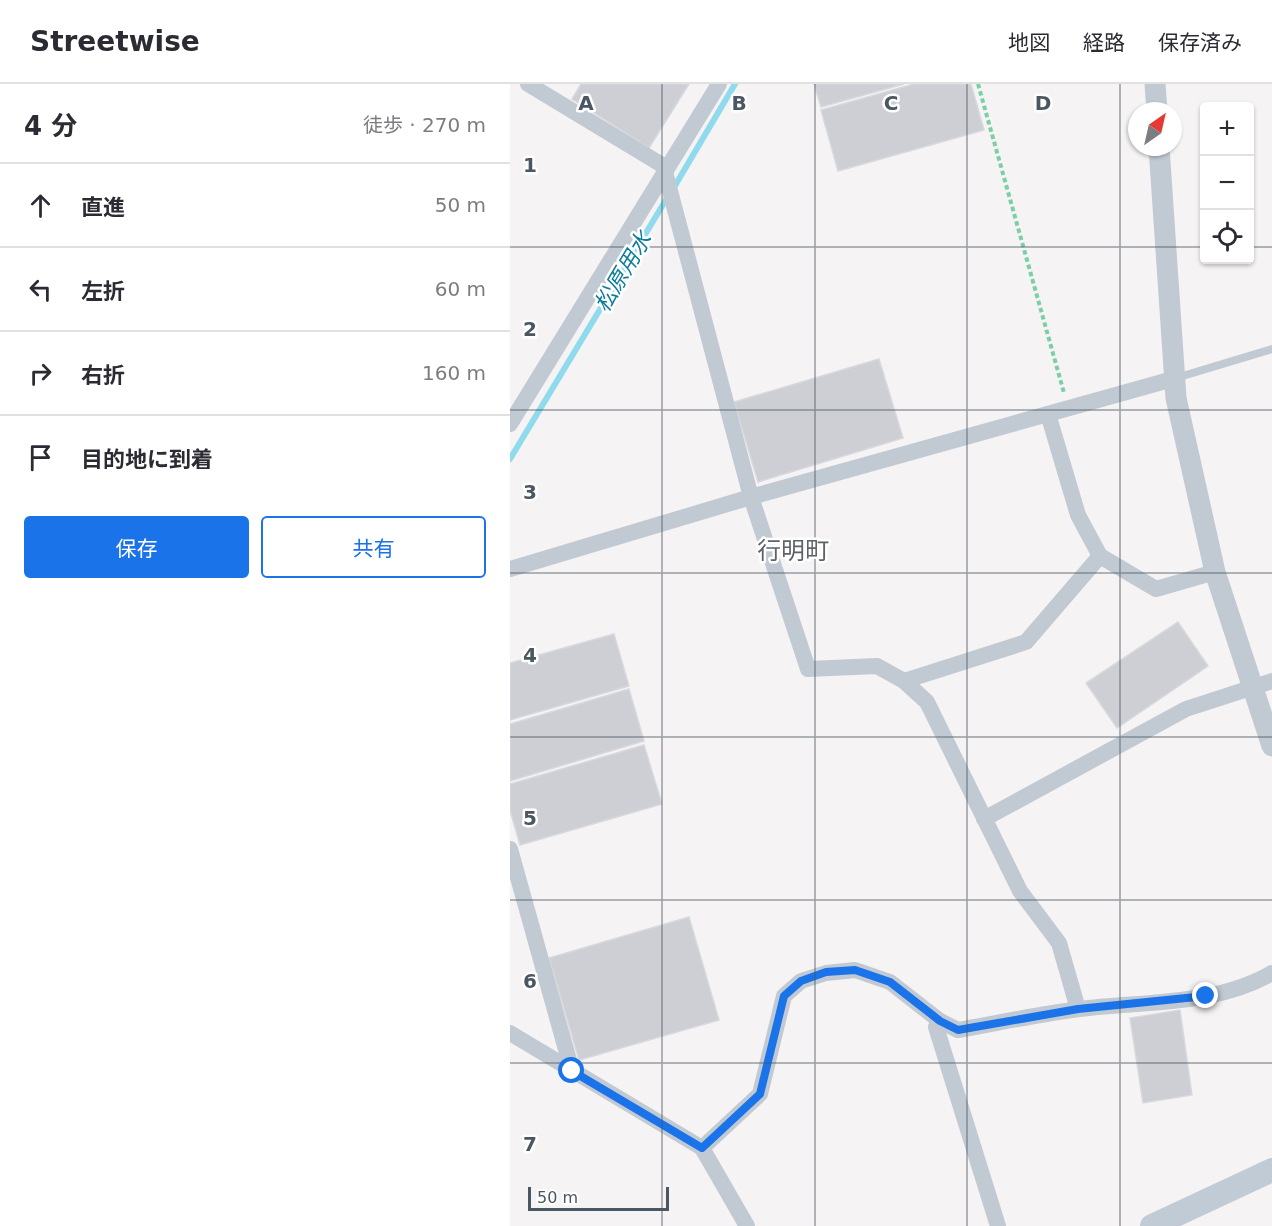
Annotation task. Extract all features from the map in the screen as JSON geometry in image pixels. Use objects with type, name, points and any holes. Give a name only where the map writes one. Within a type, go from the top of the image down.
[{"type":"main road","points":[[1152,1226],[1272,1170]]},
{"type":"street","points":[[528,84],[667,174],[751,497],[808,669],[877,666],[904,681],[927,702],[1020,891],[1059,943],[1078,1009]]},
{"type":"street","points":[[510,424],[667,174],[719,84]]},
{"type":"street","points":[[1155,84],[1156,102]]},
{"type":"street","points":[[1160,156],[1173,379],[1215,572],[1262,684],[1272,746]]},
{"type":"street","points":[[510,568],[751,497],[1173,379]]},
{"type":"street","points":[[1048,414],[1078,515],[1100,556],[1156,589],[1215,572]]},
{"type":"street","points":[[904,681],[1026,642],[1100,556]]},
{"type":"street","points":[[984,819],[1186,709],[1262,684]]},
{"type":"street","points":[[510,849],[572,1071]]},
{"type":"street","points":[[702,1148],[760,1094],[784,996],[801,981],[826,972],[855,970],[890,982],[940,1021],[958,1030],[1078,1009],[1206,996],[1251,986],[1272,973]]},
{"type":"street","points":[[940,1021],[936,1027],[998,1226]]},
{"type":"street","points":[[510,1033],[702,1148],[747,1226]]},
{"type":"lane","points":[[1173,379],[1272,349]]},
{"type":"path","points":[[978,84],[1068,409]]},
{"type":"building","points":[[581,84],[689,84],[649,148],[572,99]]},
{"type":"building","points":[[814,84],[904,84],[821,107]]},
{"type":"building","points":[[914,84],[971,84],[984,130],[838,171],[821,110]]},
{"type":"building","points":[[879,359],[903,438],[758,482],[734,402]]},
{"type":"building","points":[[1178,622],[1208,666],[1117,728],[1086,683]]},
{"type":"building","points":[[614,634],[629,686],[510,720],[510,663]]},
{"type":"building","points":[[629,689],[644,741],[510,781],[510,724]]},
{"type":"building","points":[[644,745],[662,804],[520,845],[510,810],[510,784]]},
{"type":"building","points":[[689,917],[719,1020],[579,1060],[549,958]]},
{"type":"building","points":[[1180,1010],[1192,1095],[1143,1103],[1130,1018]]},
{"type":"waterway","name":"松原用水","points":[[673,189],[735,84]]},
{"type":"waterway","name":"松原用水","points":[[510,459],[667,198]]},
{"type":"district","name":"行明町","points":[[793,551]]},
{"type":"route","points":[[572,1071],[702,1148],[760,1094],[784,996],[801,981],[826,972],[855,970],[890,982],[940,1021],[958,1030],[1078,1009],[1206,996]]}]
